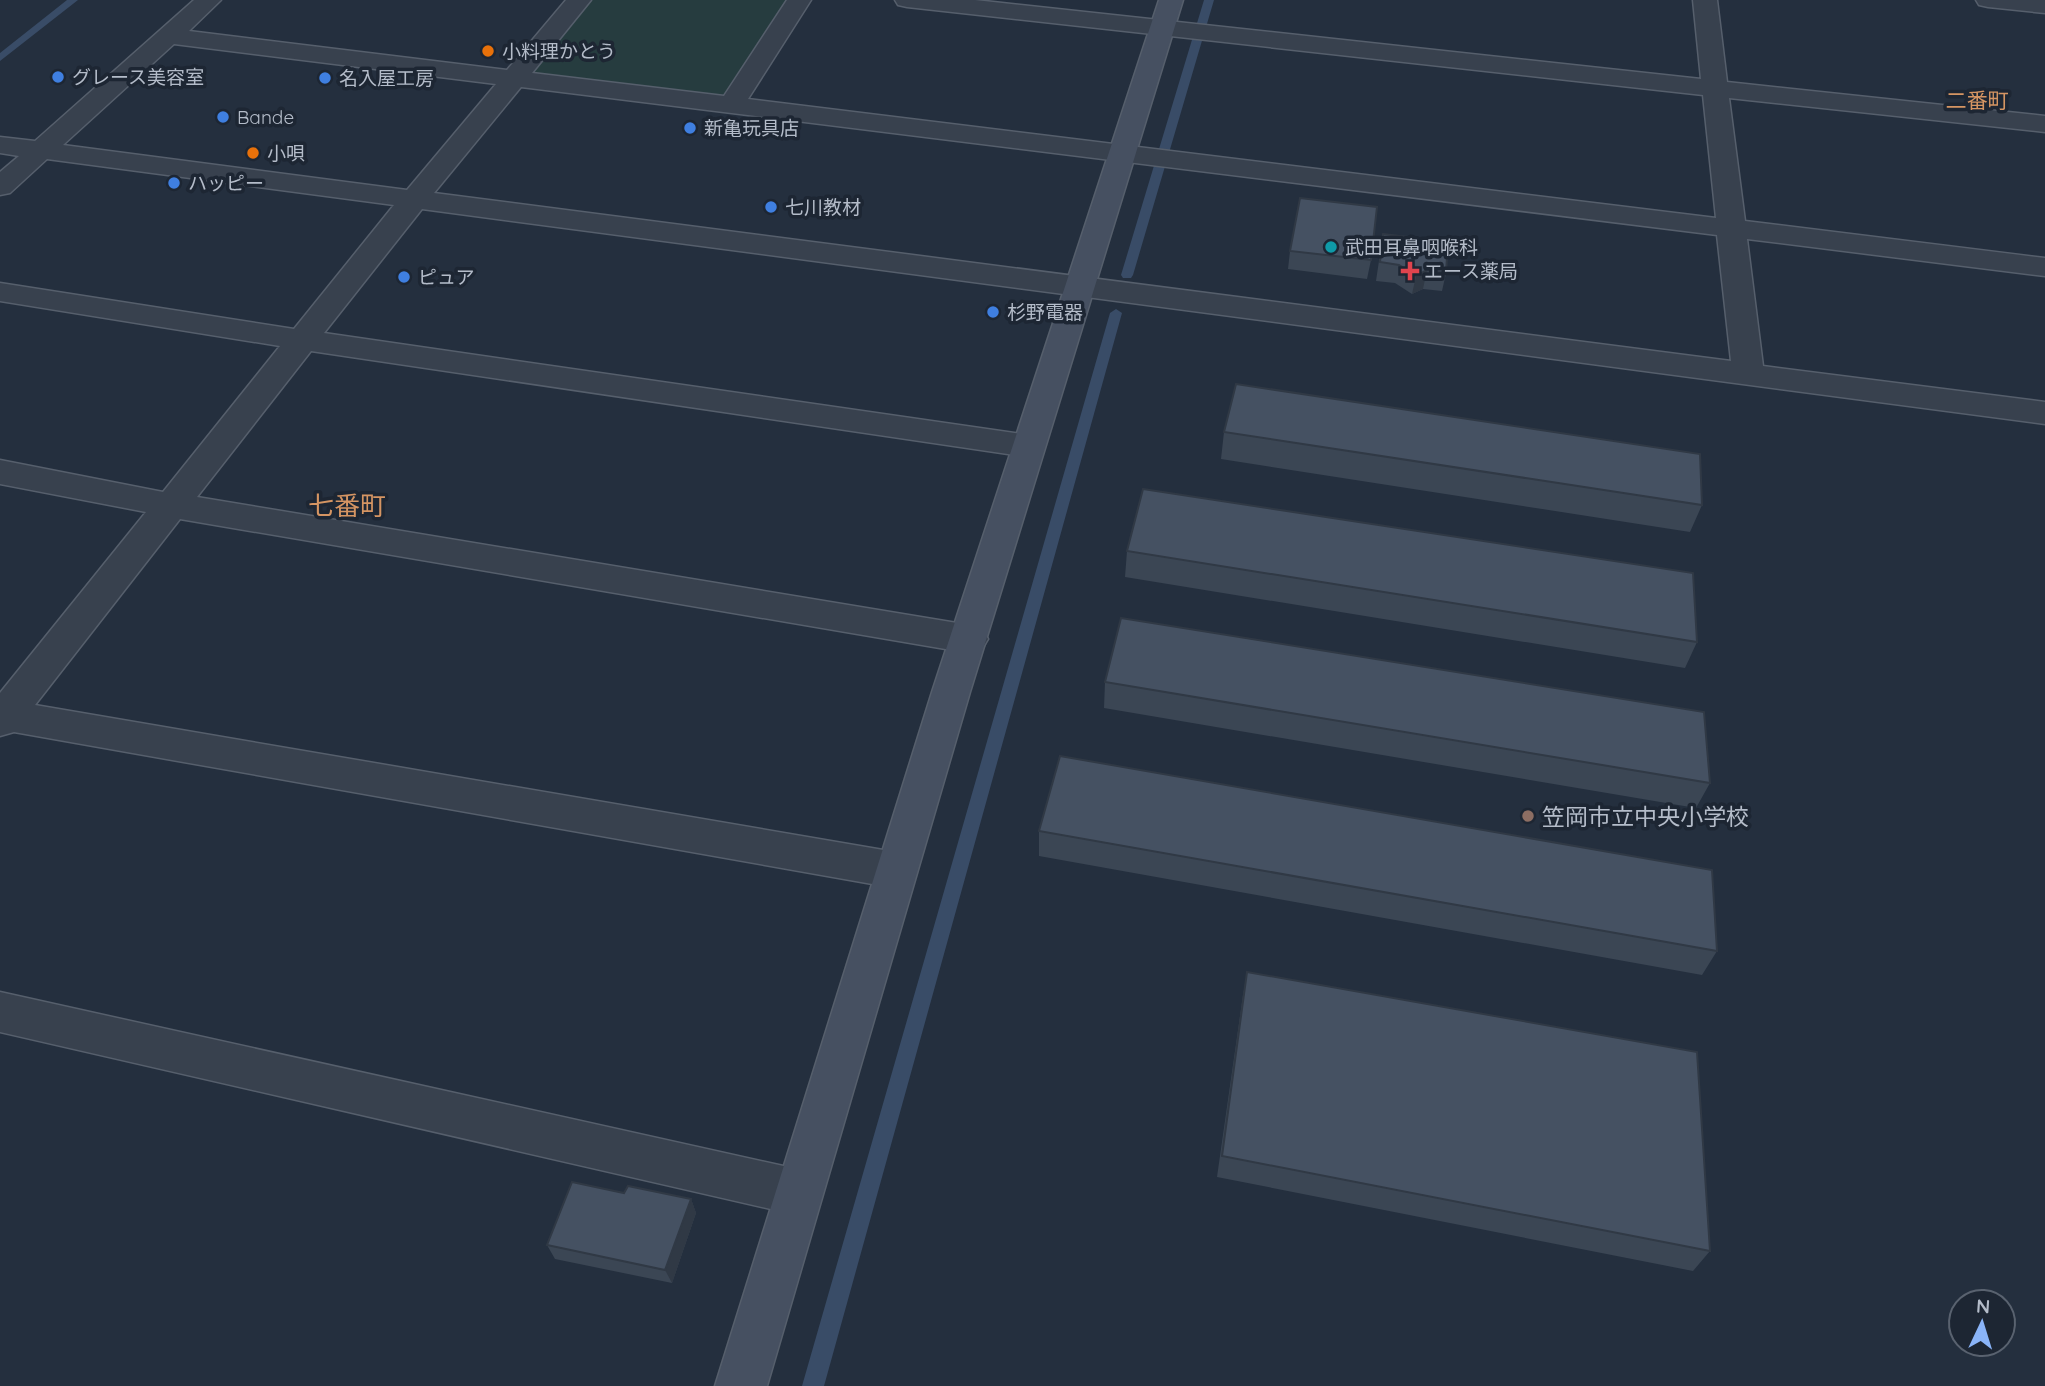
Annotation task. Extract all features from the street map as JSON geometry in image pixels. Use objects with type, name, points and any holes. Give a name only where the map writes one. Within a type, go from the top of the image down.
[{"type":"street","points":[[0,187],[209,0]]},
{"type":"street","points":[[579,0],[302,340],[2,717],[895,870]]},
{"type":"street","points":[[731,106],[799,0]]},
{"type":"street","points":[[906,0],[1183,23],[1713,89],[2045,124]]},
{"type":"street","points":[[1705,0],[1729,229],[1748,374]]},
{"type":"street","points":[[1988,0],[2045,6]]},
{"type":"street","points":[[741,1386],[895,870],[1077,285],[1148,158],[1183,23]]},
{"type":"street","points":[[168,36],[2045,267]]},
{"type":"street","points":[[0,145],[2045,413]]},
{"type":"street","points":[[0,292],[302,340],[1028,446]]},
{"type":"street","points":[[0,472],[170,505],[969,639]]},
{"type":"street","points":[[0,1012],[797,1192]]},
{"type":"green space","points":[[579,0],[799,0],[731,106],[515,80]]},
{"type":"building","name":"武田耳鼻咽喉科","points":[[1300,198],[1377,207],[1371,260],[1290,251]]},
{"type":"building","points":[[1383,234],[1448,242],[1446,273],[1427,270],[1416,276],[1399,265],[1380,262]]},
{"type":"building","points":[[1236,384],[1700,454],[1702,505],[1224,432]]},
{"type":"building","points":[[1143,489],[1693,573],[1697,642],[1127,551]]},
{"type":"building","points":[[1121,618],[1704,712],[1710,783],[1105,682]]},
{"type":"building","points":[[1060,756],[1712,870],[1717,951],[1039,831]]},
{"type":"building","points":[[1247,972],[1697,1052],[1710,1251],[1222,1156]]},
{"type":"building","points":[[572,1182],[624,1193],[628,1186],[691,1199],[665,1270],[547,1245]]},
{"type":"waterway","points":[[0,58],[73,0]]},
{"type":"waterway","points":[[1127,275],[1209,0]]},
{"type":"waterway","points":[[813,1386],[1116,313]]},
{"type":"place","name":"小料理かとう","points":[[488,51]]},
{"type":"place","name":"グレース美容室","points":[[58,77]]},
{"type":"place","name":"名入屋工房","points":[[325,78]]},
{"type":"place","name":"Bande","points":[[223,117]]},
{"type":"place","name":"新亀玩具店","points":[[690,128]]},
{"type":"place","name":"小唄","points":[[253,153]]},
{"type":"place","name":"ハッピー","points":[[174,183]]},
{"type":"place","name":"七川教材","points":[[771,207]]},
{"type":"place","name":"武田耳鼻咽喉科","points":[[1331,247]]},
{"type":"place","name":"エース薬局","points":[[1410,271]]},
{"type":"place","name":"ピュア","points":[[404,277]]},
{"type":"place","name":"杉野電器","points":[[993,312]]},
{"type":"place","name":"笠岡市立中央小学校","points":[[1528,816]]},
{"type":"district","name":"二番町","points":[[1977,100]]},
{"type":"district","name":"七番町","points":[[347,505]]}]
